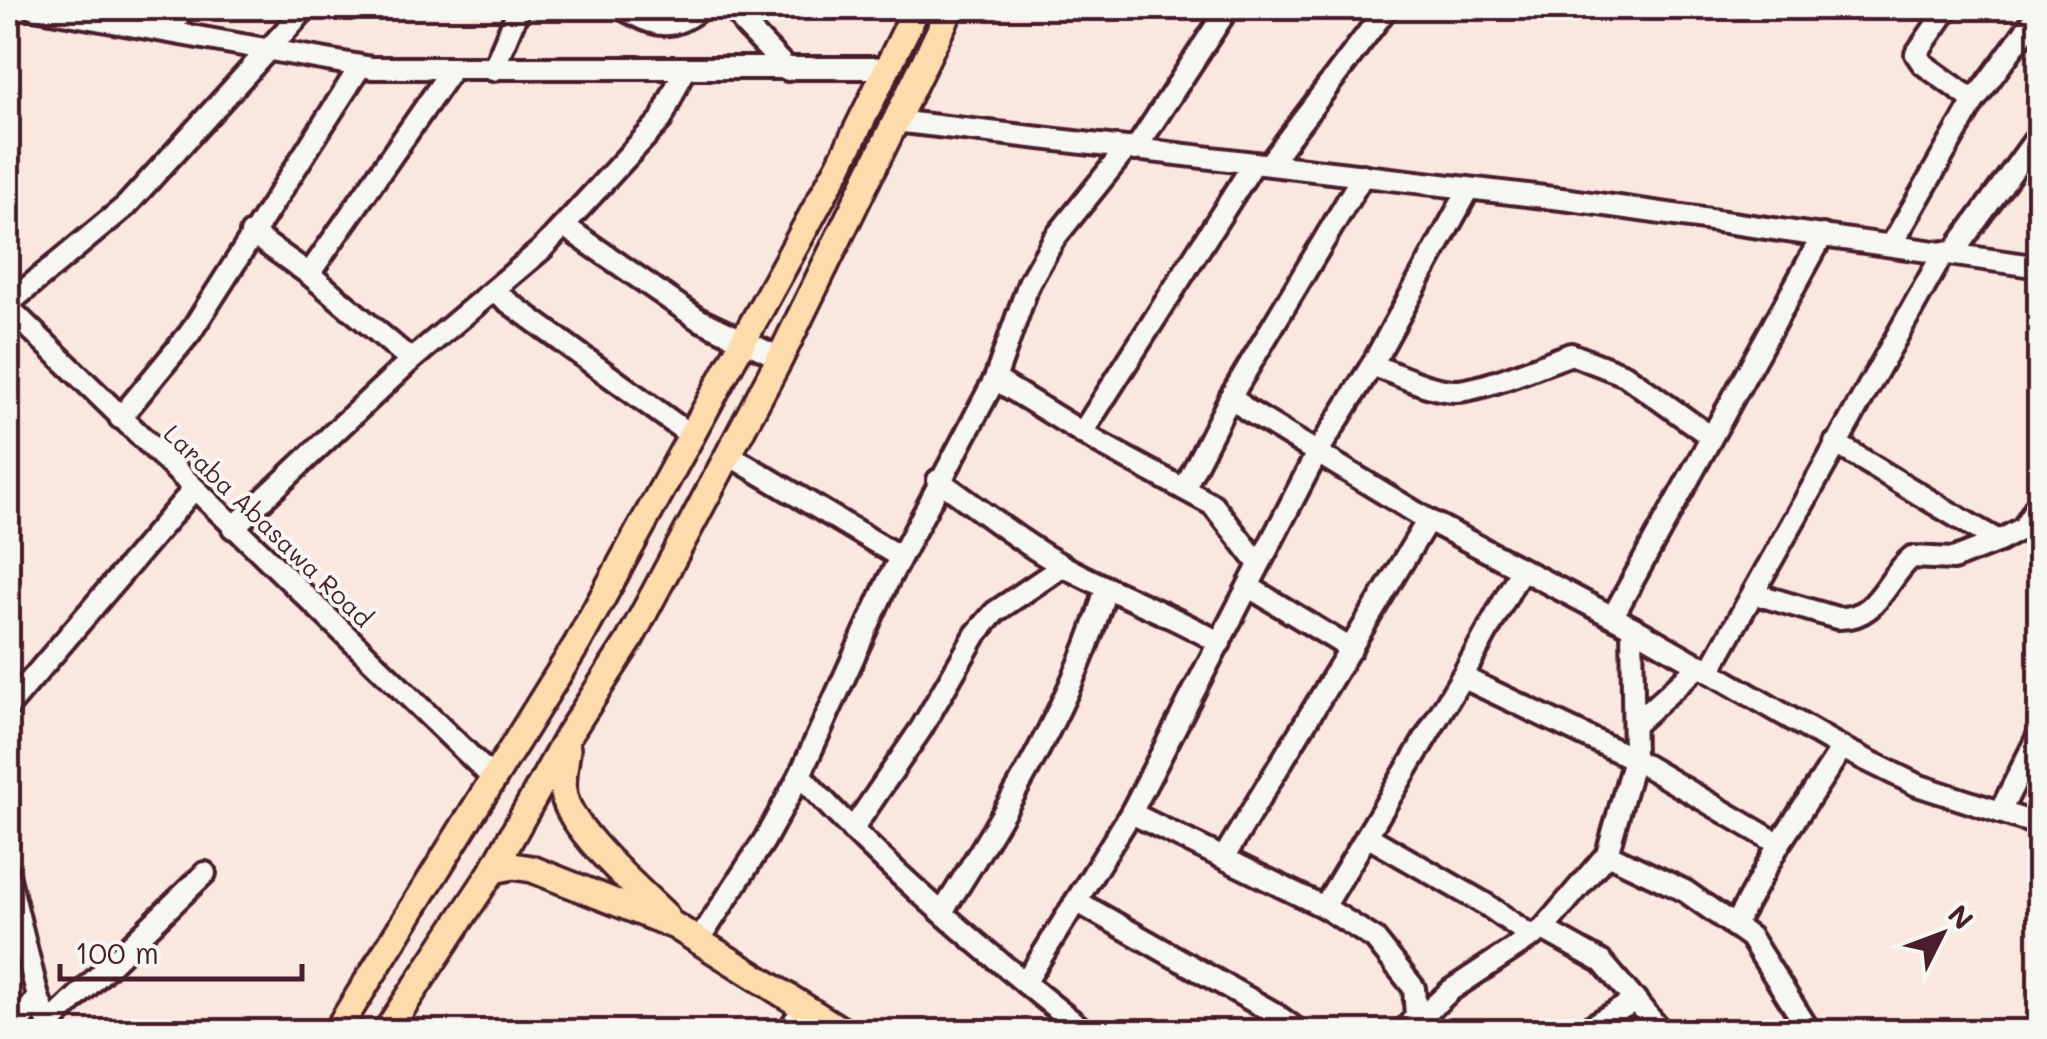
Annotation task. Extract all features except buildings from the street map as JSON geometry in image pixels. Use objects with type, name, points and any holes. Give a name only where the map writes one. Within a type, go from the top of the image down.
[{"type":"main road","points":[[336,1032],[577,644],[839,166],[917,8]]},
{"type":"main road","points":[[386,1032],[493,870],[569,734],[629,640],[780,358],[951,8]]},
{"type":"main road","points":[[569,734],[563,792],[568,810],[617,870],[676,926]]},
{"type":"main road","points":[[493,870],[513,866],[532,869],[676,926],[844,1032]]},
{"type":"street","points":[[34,8],[170,29],[360,67],[887,68]]},
{"type":"street","points":[[170,29],[185,8]]},
{"type":"street","points":[[8,306],[126,206],[306,8]]},
{"type":"street","points":[[493,70],[519,8]]},
{"type":"street","points":[[621,8],[670,26],[682,23],[701,8]]},
{"type":"street","points":[[734,8],[788,70]]},
{"type":"street","points":[[698,940],[764,841],[800,775],[900,557],[995,379],[1029,282],[1054,239],[1131,149],[1228,8]]},
{"type":"street","points":[[1082,433],[1261,163],[1387,8]]},
{"type":"street","points":[[1948,8],[1916,54],[1923,64],[1974,100]]},
{"type":"street","points":[[1892,244],[1974,100],[2040,10]]},
{"type":"street","points":[[120,418],[180,347],[360,67]]},
{"type":"street","points":[[309,274],[452,69]]},
{"type":"street","points":[[233,528],[410,360],[494,291],[564,226],[662,120],[684,70]]},
{"type":"street","points":[[894,121],[1470,189],[2040,267]]},
{"type":"street","points":[[1636,723],[1705,667],[1755,594],[1835,442],[1949,252],[2040,133]]},
{"type":"street","points":[[1184,490],[1231,396],[1363,176]]},
{"type":"street","points":[[1025,983],[1131,814],[1317,453],[1470,189]]},
{"type":"street","points":[[564,226],[698,319],[780,358]]},
{"type":"street","points":[[251,233],[309,274],[410,360]]},
{"type":"street","points":[[1613,616],[1823,235]]},
{"type":"street","points":[[494,291],[693,437]]},
{"type":"street","name":"Laraba Abasawa Road","points":[[8,306],[494,780]]},
{"type":"street","points":[[1372,364],[1423,384],[1457,391],[1571,354],[1625,375],[1711,437]]},
{"type":"street","points":[[995,379],[1082,433],[1213,505],[1259,564]]},
{"type":"street","points":[[1231,396],[1247,410],[1428,520],[1613,616],[1842,748],[1917,784],[2040,824]]},
{"type":"street","points":[[1835,442],[1921,498],[1999,542]]},
{"type":"street","points":[[729,455],[900,557]]},
{"type":"street","points":[[938,480],[1063,566],[1181,620],[1220,643]]},
{"type":"street","points":[[8,707],[193,490]]},
{"type":"street","points":[[1755,594],[1837,618],[1850,618],[1866,612],[1884,594],[1894,571],[1912,557],[1953,559],[1999,542],[2023,528],[2040,500]]},
{"type":"street","points":[[1224,857],[1428,520]]},
{"type":"street","points":[[852,830],[921,729],[976,634],[995,612],[1063,566]]},
{"type":"street","points":[[1324,907],[1462,677],[1521,570]]},
{"type":"street","points":[[1249,587],[1351,649]]},
{"type":"street","points":[[943,910],[988,840],[1066,692],[1093,637],[1106,588]]},
{"type":"street","points":[[1405,1032],[1450,990],[1537,932],[1606,854],[1634,759],[1632,627]]},
{"type":"street","points":[[1462,677],[1634,759],[1779,844]]},
{"type":"street","points":[[2000,812],[2040,732]]},
{"type":"street","points":[[1734,926],[1779,844],[1842,748]]},
{"type":"street","points":[[800,775],[852,830],[1086,1032]]},
{"type":"street","points":[[1131,814],[1324,907],[1375,939],[1414,988],[1416,1016],[1405,1032]]},
{"type":"street","points":[[1367,836],[1537,932],[1602,962],[1662,1032]]},
{"type":"street","points":[[1606,854],[1685,892],[1750,938],[1810,1032]]},
{"type":"street","points":[[8,874],[13,921],[50,1028],[204,873]]},
{"type":"street","points":[[1076,900],[1295,1030]]},
{"type":"street","points":[[13,1022],[38,997]]},
{"type":"street","points":[[1581,1032],[1636,1000]]},
{"type":"street","points":[[787,1032],[804,1007]]}]
